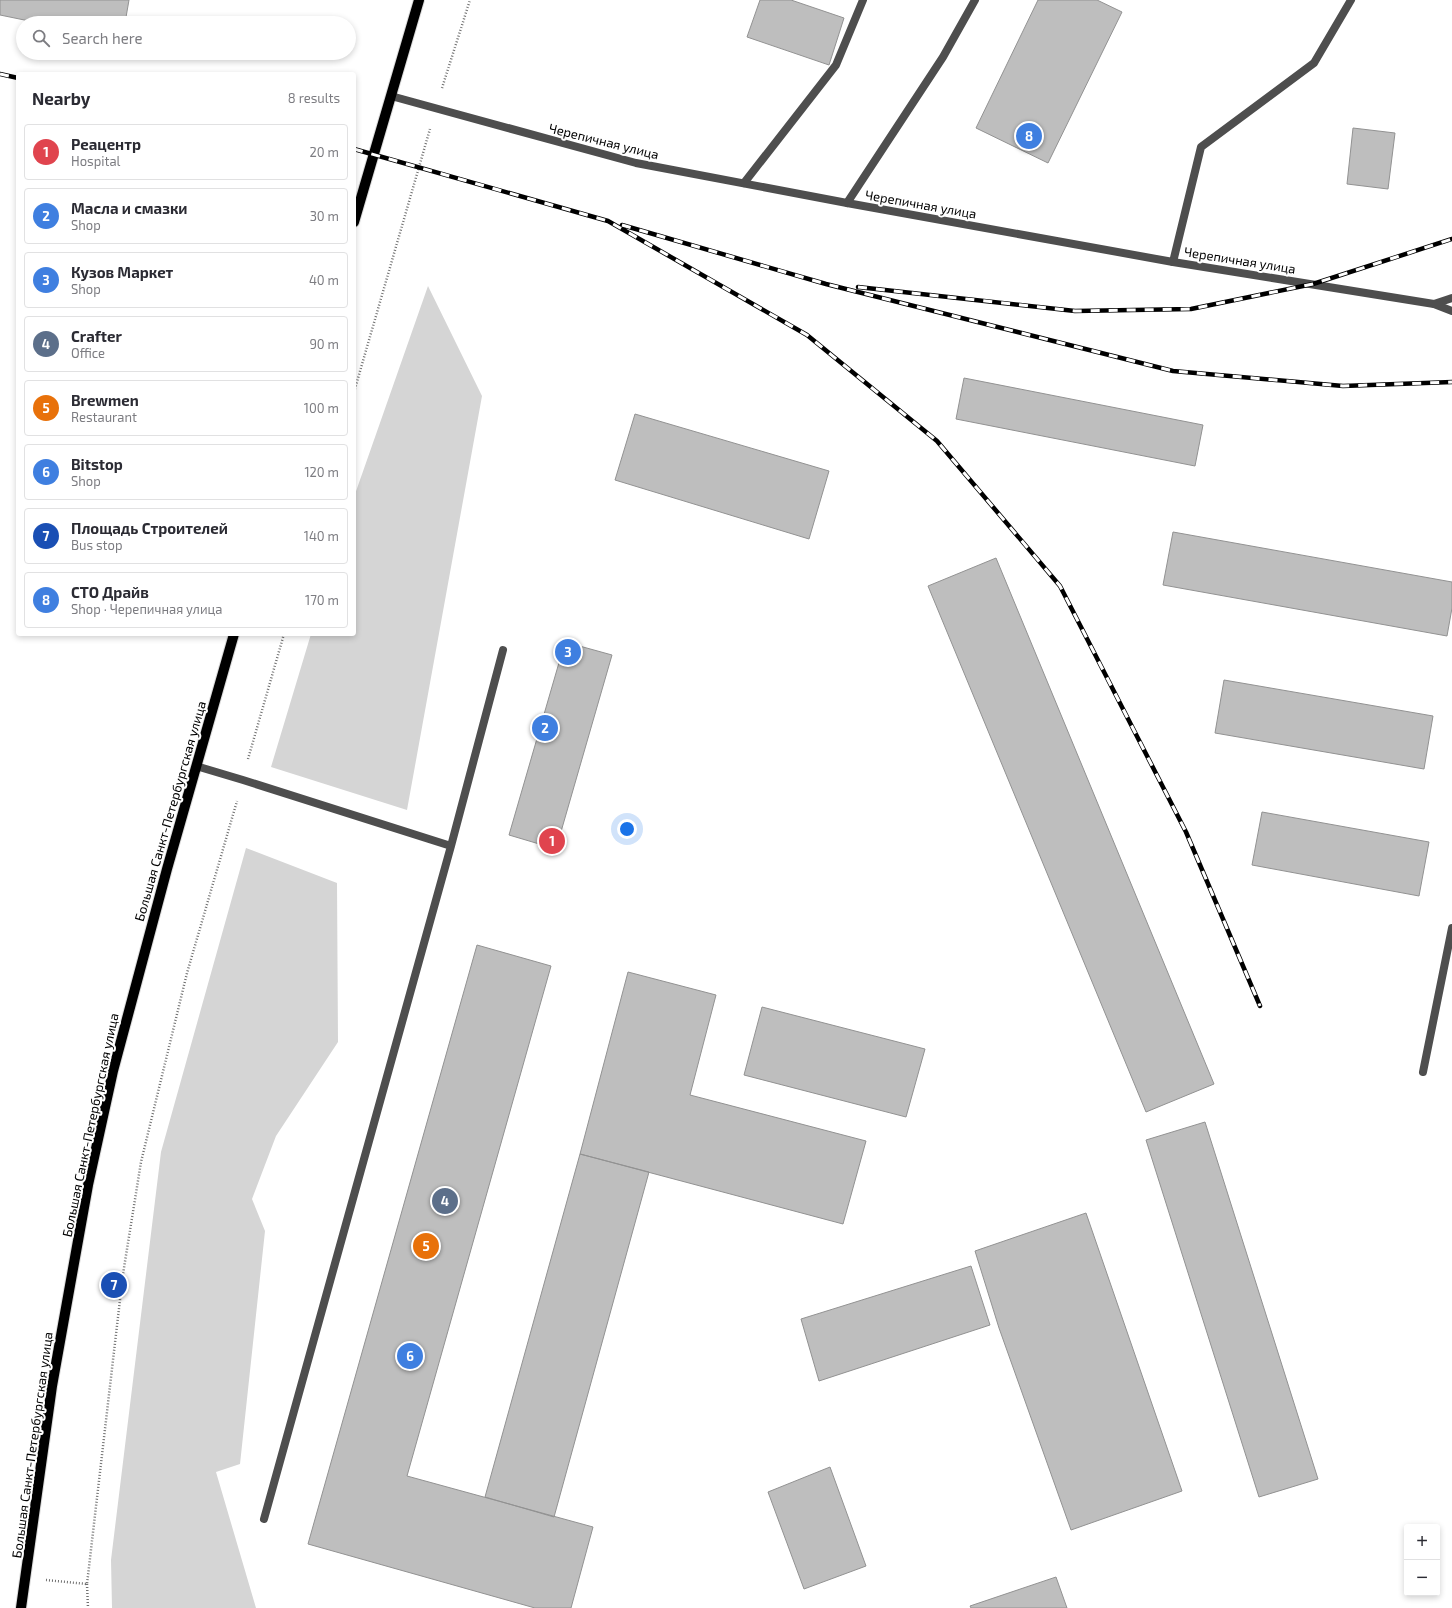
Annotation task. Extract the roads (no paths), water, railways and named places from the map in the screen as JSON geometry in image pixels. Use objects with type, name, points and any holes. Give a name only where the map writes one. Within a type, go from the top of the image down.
[{"type":"main road","points":[[356,215],[419,0]]},
{"type":"main road","name":"Большая Санкт-Петербургская улица","points":[[22,1608],[52,1386],[88,1185],[113,1071],[196,766],[233,636]]},
{"type":"street","points":[[744,183],[836,65],[863,0]]},
{"type":"street","points":[[847,203],[943,57],[975,0]]},
{"type":"street","points":[[1173,262],[1201,148],[1314,63],[1351,0]]},
{"type":"street","name":"Черепичная улица","points":[[391,96],[636,163],[1173,262],[1434,304],[1452,311]]},
{"type":"street","points":[[1434,304],[1452,298]]},
{"type":"street","points":[[264,1519],[451,846],[503,650]]},
{"type":"street","points":[[196,766],[451,846]]},
{"type":"street","points":[[1423,1072],[1452,928]]},
{"type":"railway","points":[[0,74],[16,78]]},
{"type":"railway","points":[[356,150],[608,221],[807,335],[937,441],[1060,586],[1186,832],[1260,1006]]},
{"type":"railway","points":[[622,225],[826,284],[1173,371],[1343,386],[1452,382]]},
{"type":"railway","points":[[858,287],[1075,311],[1191,309],[1313,284],[1452,239]]},
{"type":"place","name":"СТО Драйв","points":[[1029,136]]},
{"type":"place","name":"Кузов Маркет","points":[[568,652]]},
{"type":"place","name":"Масла и смазки","points":[[545,728]]},
{"type":"place","name":"Реацентр","points":[[552,841]]},
{"type":"place","name":"Crafter","points":[[445,1201]]},
{"type":"place","name":"Brewmen","points":[[426,1246]]},
{"type":"place","name":"Площадь Строителей","points":[[114,1285]]},
{"type":"place","name":"Bitstop","points":[[410,1356]]}]
